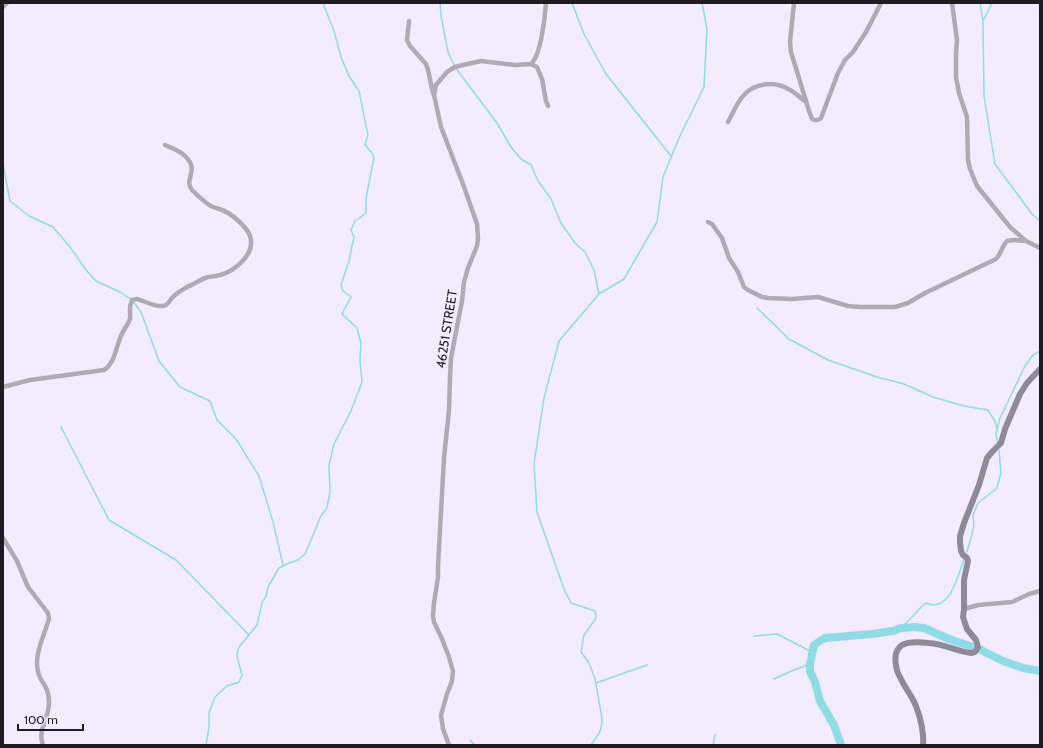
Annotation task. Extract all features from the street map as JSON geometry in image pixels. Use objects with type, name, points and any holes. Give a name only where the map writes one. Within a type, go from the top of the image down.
[{"type":"street","points":[[3,7],[7,3]]},
{"type":"street","points":[[531,64],[535,59],[540,46],[546,3]]},
{"type":"street","points":[[794,3],[790,42],[791,52],[812,119],[816,120],[822,118],[838,73],[845,60],[853,52],[866,32],[882,3]]},
{"type":"street","points":[[952,3],[956,35],[956,77],[966,117],[968,160],[973,178],[984,194],[1001,213],[1010,227],[1026,241],[1040,248]]},
{"type":"street","name":"46251 STREET","points":[[409,21],[407,40],[410,46],[426,64],[441,127],[477,224],[478,238],[477,246],[464,282],[462,301],[451,358],[438,577],[433,611],[434,622],[442,639],[452,668],[453,677],[446,694],[441,715],[443,729],[449,745]]},
{"type":"street","points":[[434,94],[436,85],[447,72],[455,67],[481,61],[515,65],[531,64],[537,67],[542,79],[548,106]]},
{"type":"street","points":[[728,122],[744,95],[752,88],[762,84],[772,83],[780,85],[790,89],[806,101]]},
{"type":"street","points":[[3,388],[30,380],[104,370],[111,364],[120,337],[130,320],[129,308],[132,300],[137,299],[153,305],[166,305],[174,296],[188,287],[204,278],[220,276],[226,273],[237,266],[246,257],[251,248],[250,234],[244,226],[226,212],[206,202],[192,189],[189,182],[192,170],[189,161],[185,155],[165,145]]},
{"type":"street","points":[[708,222],[712,224],[722,238],[729,258],[738,272],[744,287],[748,290],[762,297],[768,298],[792,299],[818,297],[848,306],[860,307],[895,307],[908,303],[924,293],[996,259],[1007,241],[1026,241]]},
{"type":"street","points":[[923,745],[918,710],[900,678],[896,664],[896,654],[900,646],[913,642],[936,644],[971,653],[975,652],[978,647],[976,640],[967,629],[964,621],[964,580],[968,561],[963,555],[960,547],[960,536],[979,485],[987,458],[1001,443],[1005,429],[1018,399],[1027,383],[1039,370]]},
{"type":"street","points":[[3,538],[17,561],[28,587],[48,613],[49,619],[36,661],[39,678],[46,687],[49,697],[48,712],[41,733],[43,745]]},
{"type":"street","points":[[964,609],[982,605],[1012,602],[1029,594],[1040,591]]},
{"type":"waterway","points":[[206,745],[209,728],[209,713],[215,697],[227,686],[239,682],[242,675],[237,656],[238,650],[257,625],[262,603],[266,596],[268,587],[279,568],[298,560],[305,554],[321,516],[327,508],[330,492],[329,465],[334,444],[351,411],[362,382],[360,360],[361,343],[357,328],[342,314],[351,297],[343,291],[341,285],[349,261],[354,237],[351,230],[355,221],[366,213],[366,198],[374,158],[372,153],[365,145],[368,135],[359,91],[349,76],[341,57],[334,31],[323,3]]},
{"type":"waterway","points":[[440,3],[448,52],[455,67],[497,123],[511,147],[521,159],[531,165],[538,181],[551,199],[561,223],[575,243],[585,252],[594,270],[599,294]]},
{"type":"waterway","points":[[572,3],[584,34],[606,74],[671,156]]},
{"type":"waterway","points":[[591,745],[601,729],[602,718],[595,679],[589,663],[581,652],[584,635],[596,618],[595,611],[571,603],[564,589],[537,512],[534,464],[544,398],[559,341],[599,294],[624,279],[657,222],[663,177],[679,138],[704,87],[707,29],[702,3]]},
{"type":"waterway","points":[[980,3],[983,21],[984,96],[995,164],[1032,214],[1040,221]]},
{"type":"waterway","points":[[984,19],[992,3]]},
{"type":"waterway","points":[[3,164],[10,201],[29,216],[53,227],[96,281],[120,292],[132,300],[141,312],[159,361],[180,387],[210,401],[217,420],[236,439],[259,476],[273,522],[283,565]]},
{"type":"waterway","points":[[757,308],[789,339],[828,360],[877,377],[904,384],[933,397],[964,406],[988,410],[995,421],[997,429]]},
{"type":"waterway","points":[[998,444],[996,434],[1000,418],[1025,366],[1033,355],[1040,351]]},
{"type":"waterway","points":[[61,427],[109,520],[176,560],[249,635]]},
{"type":"waterway","points":[[967,552],[974,526],[973,515],[978,503],[997,488],[1001,473],[999,450]]},
{"type":"waterway","points":[[901,628],[926,603],[934,605],[941,603],[947,598],[956,583],[964,559]]},
{"type":"waterway","points":[[841,745],[834,725],[820,701],[815,682],[810,671],[814,645],[825,638],[872,634],[914,627],[924,628],[949,639],[973,647]]},
{"type":"waterway","points":[[754,636],[777,634],[812,652]]},
{"type":"waterway","points":[[979,649],[1003,661],[1023,668],[1040,671]]},
{"type":"waterway","points":[[774,679],[810,664]]},
{"type":"waterway","points":[[596,683],[647,665]]},
{"type":"waterway","points":[[713,745],[715,735]]},
{"type":"waterway","points":[[470,740],[475,745]]}]
